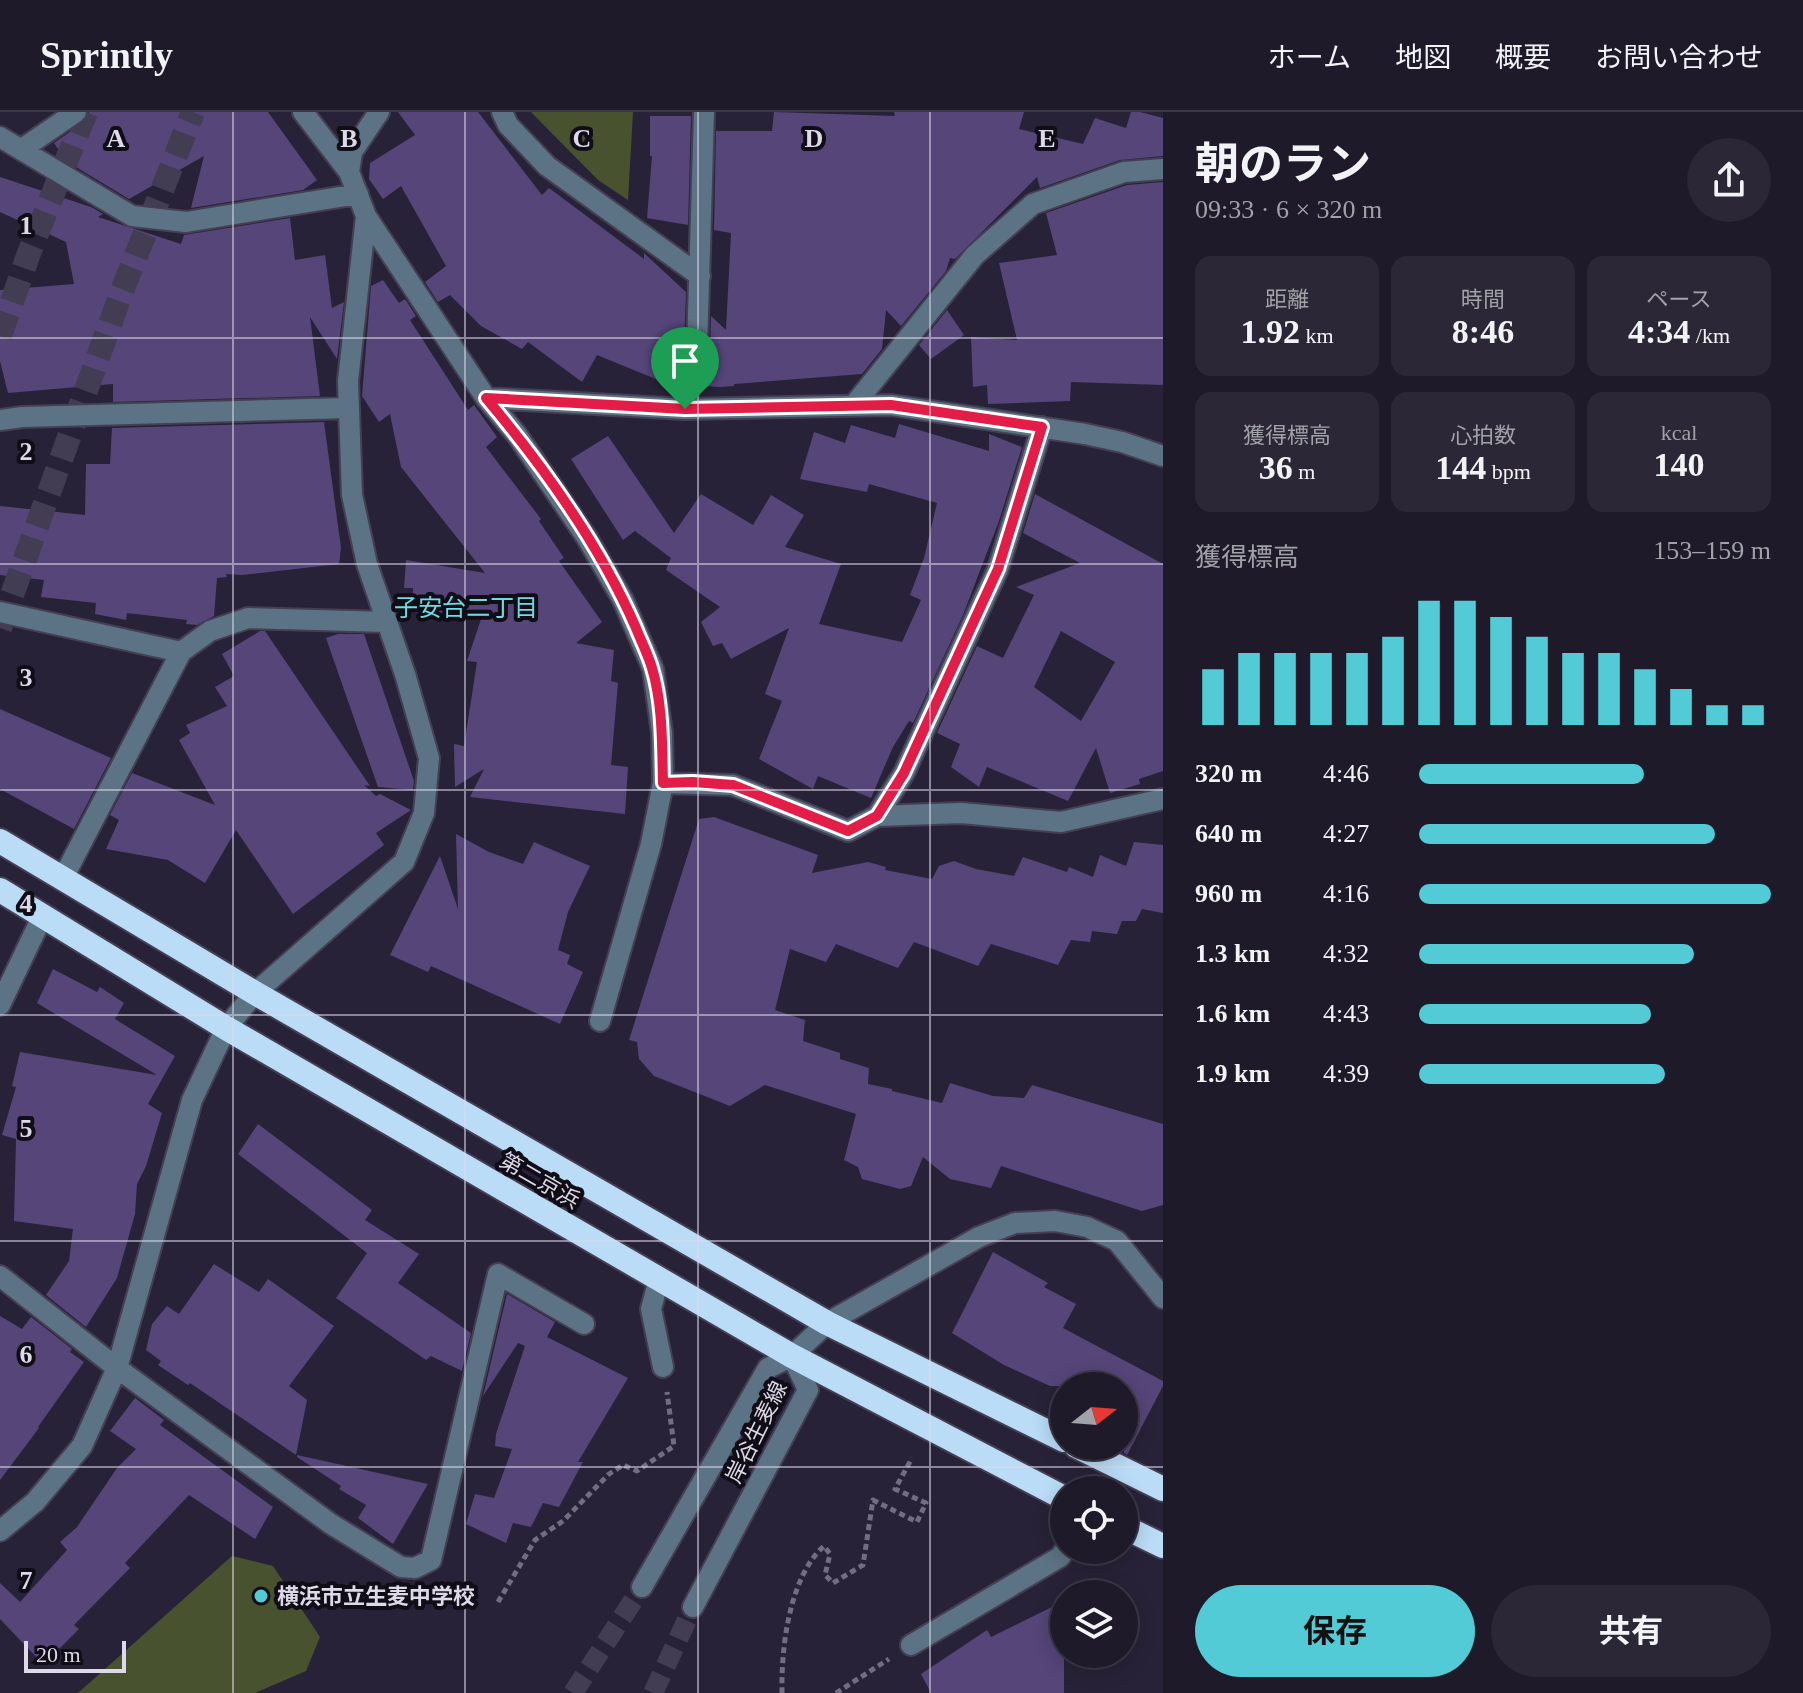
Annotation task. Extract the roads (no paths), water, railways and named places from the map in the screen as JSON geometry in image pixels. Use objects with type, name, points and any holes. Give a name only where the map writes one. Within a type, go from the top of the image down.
[{"type":"highway","name":"第二京浜","points":[[0,841],[255,993],[827,1323],[1050,1433]]},
{"type":"highway","name":"第二京浜","points":[[0,890],[226,1028],[792,1356],[1050,1491]]},
{"type":"highway","points":[[1104,1460],[1163,1489]]},
{"type":"highway","points":[[1138,1534],[1163,1546]]},
{"type":"street","points":[[22,149],[76,112]]},
{"type":"street","points":[[303,112],[349,172],[366,216],[486,398],[517,435],[587,538],[623,600],[653,669],[662,733],[663,783],[651,844],[600,1021]]},
{"type":"street","points":[[349,172],[352,152],[379,112]]},
{"type":"street","points":[[502,112],[508,125],[547,166],[700,276]]},
{"type":"street","points":[[685,409],[697,349],[704,112]]},
{"type":"street","points":[[0,137],[132,216],[186,222],[358,194]]},
{"type":"street","points":[[854,405],[975,255],[1033,204],[1124,172],[1163,169]]},
{"type":"street","points":[[0,1531],[35,1502],[82,1446],[117,1368],[192,1100],[226,1028],[255,993],[404,862],[424,813],[429,758],[367,564],[352,495],[348,381],[366,216]]},
{"type":"street","points":[[486,398],[685,409],[891,405],[1042,427],[1122,442],[1163,456]]},
{"type":"street","points":[[0,420],[348,408]]},
{"type":"street","points":[[877,816],[904,773],[998,569],[1042,427]]},
{"type":"street","points":[[0,612],[181,652]]},
{"type":"street","points":[[63,878],[181,652],[210,631],[248,618],[387,622]]},
{"type":"street","points":[[663,783],[733,785],[848,831],[877,816],[961,813],[1061,822],[1163,799]]},
{"type":"street","points":[[0,1005],[43,915]]},
{"type":"street","points":[[792,1356],[827,1323],[979,1237],[1015,1223],[1055,1221],[1087,1227],[1117,1241],[1163,1298]]},
{"type":"street","points":[[0,1276],[117,1368],[331,1524],[401,1567],[415,1568],[431,1560],[498,1274],[584,1324]]},
{"type":"street","points":[[659,1279],[651,1309],[663,1367]]},
{"type":"street","name":"岸谷生麦線","points":[[642,1587],[768,1368],[792,1356],[808,1390],[693,1607]]},
{"type":"street","points":[[911,1645],[1050,1563]]},
{"type":"tunnel","points":[[0,336],[29,253],[86,112]]},
{"type":"tunnel","points":[[0,628],[122,291],[193,112]]},
{"type":"tunnel","points":[[573,1693],[642,1587]]},
{"type":"tunnel","points":[[653,1693],[693,1607]]},
{"type":"place","name":"横浜市立生麦中学校","points":[[261,1596]]},
{"type":"district","name":"子安台二丁目","points":[[466,608]]}]
